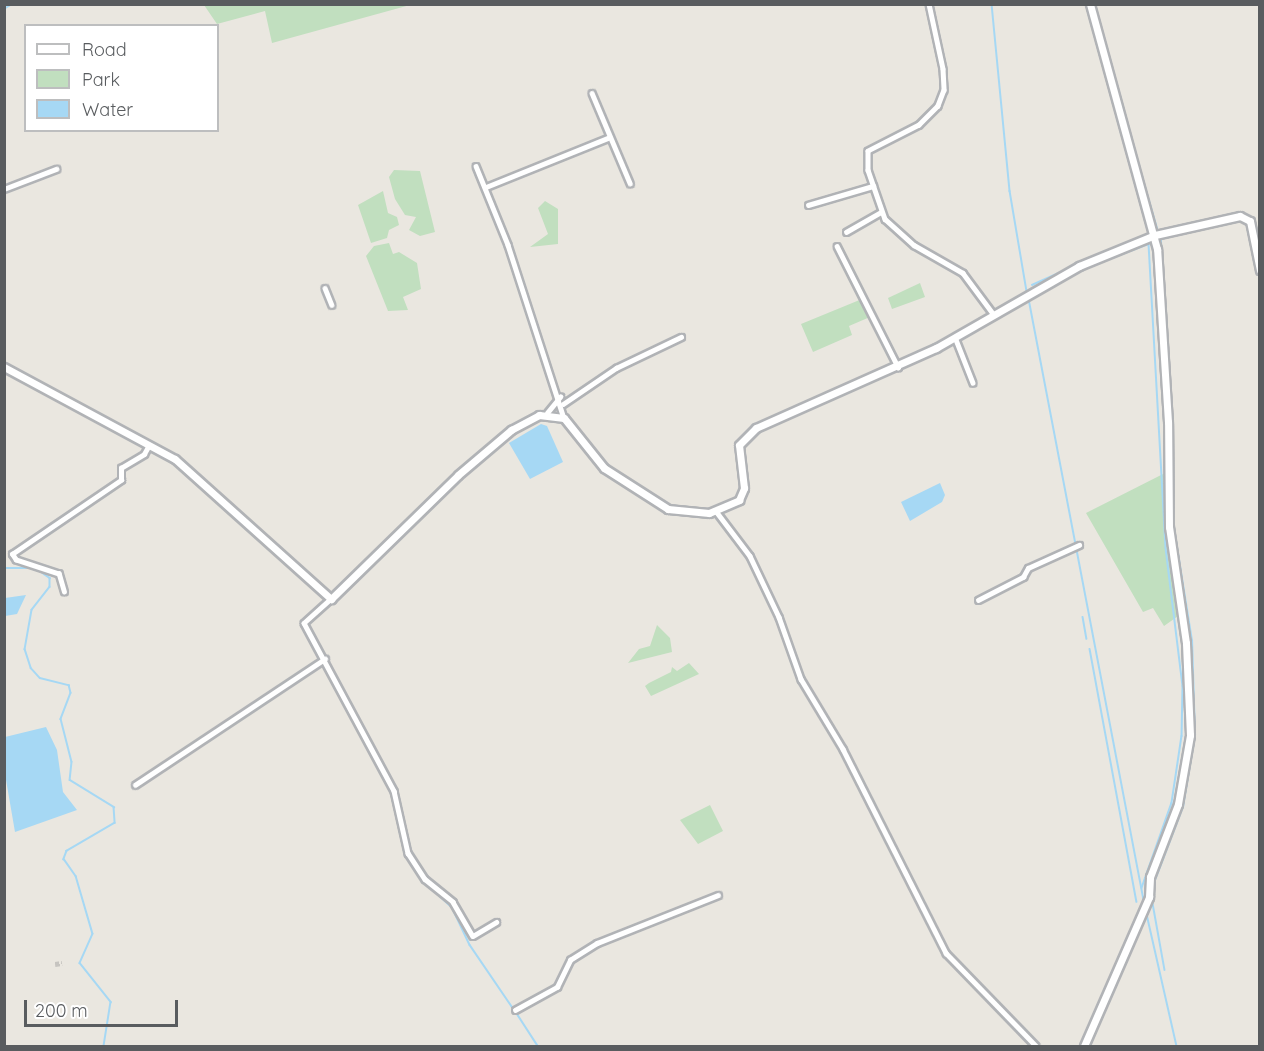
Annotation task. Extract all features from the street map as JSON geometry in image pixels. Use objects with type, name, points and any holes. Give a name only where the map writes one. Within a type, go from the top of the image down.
[{"type":"street","points":[[929,4],[944,90],[932,115],[868,151],[873,186],[881,212],[903,237],[963,273],[992,312]]},
{"type":"street","points":[[1084,1047],[1149,897],[1150,877],[1178,804],[1190,735],[1186,644],[1169,528],[1168,422],[1155,235],[1090,4]]},
{"type":"street","points":[[592,93],[608,138],[630,183]]},
{"type":"street","points":[[486,187],[608,138]]},
{"type":"street","points":[[476,166],[486,187],[563,404],[564,418],[604,468],[668,509],[716,512],[739,500],[744,488],[738,454],[741,439],[756,428],[898,367],[955,337],[992,312],[1079,266],[1155,235],[1240,216],[1250,221],[1260,270]]},
{"type":"street","points":[[4,189],[56,169]]},
{"type":"street","points":[[808,205],[873,186]]},
{"type":"street","points":[[846,232],[881,212]]},
{"type":"street","points":[[837,246],[898,367]]},
{"type":"street","points":[[325,288],[332,304]]},
{"type":"street","points":[[563,404],[616,368],[681,337]]},
{"type":"street","points":[[955,337],[973,383]]},
{"type":"street","points":[[4,367],[149,445],[207,486],[331,599]]},
{"type":"street","points":[[496,922],[473,936],[453,902],[425,879],[414,862],[394,791],[304,623],[465,470],[511,430],[547,413],[560,397]]},
{"type":"street","points":[[547,413],[564,418]]},
{"type":"street","points":[[64,592],[59,574],[16,560],[12,554],[122,480],[121,468],[144,454],[149,445]]},
{"type":"street","points":[[716,512],[750,556],[779,617],[801,679],[843,749],[946,953],[1036,1047]]},
{"type":"street","points":[[978,600],[1023,577],[1028,568],[1079,545]]},
{"type":"street","points":[[135,785],[325,659]]},
{"type":"street","points":[[515,1011],[557,987],[570,960],[597,944],[718,895]]},
{"type":"green space","points":[[204,5],[410,5],[272,43],[265,11],[217,24]]},
{"type":"green space","points":[[394,170],[420,171],[435,232],[420,236],[409,230],[416,217],[405,215],[395,199],[389,177]]},
{"type":"green space","points":[[383,191],[388,213],[397,217],[399,225],[389,230],[387,238],[371,243],[358,205]]},
{"type":"green space","points":[[545,201],[558,209],[558,244],[530,247],[548,234],[538,208]]},
{"type":"green space","points":[[389,243],[393,254],[399,252],[417,263],[421,289],[403,297],[408,310],[388,311],[366,256],[374,246]]},
{"type":"green space","points":[[920,283],[925,297],[892,309],[888,298]]},
{"type":"green space","points":[[862,299],[870,317],[849,326],[852,335],[813,352],[801,324]]},
{"type":"green space","points":[[1167,472],[1169,528],[1181,614],[1164,626],[1153,608],[1143,612],[1086,513]]},
{"type":"green space","points":[[657,625],[670,638],[672,652],[628,663],[639,649],[650,646]]},
{"type":"green space","points":[[689,663],[699,674],[651,696],[645,686],[671,672],[672,667],[677,671]]},
{"type":"green space","points":[[710,805],[723,831],[698,844],[680,820]]},
{"type":"water","points":[[541,424],[547,426],[563,462],[530,479],[509,443]]},
{"type":"water","points":[[940,483],[945,495],[942,502],[910,521],[901,502]]},
{"type":"water","points":[[26,595],[17,614],[5,616],[5,598]]},
{"type":"water","points":[[46,727],[57,750],[63,792],[77,810],[15,832],[5,774],[5,737]]},
{"type":"waterway","points":[[4,9],[12,4]]},
{"type":"waterway","points":[[992,4],[1010,191],[1027,291]]},
{"type":"waterway","points":[[1110,65],[1158,230]]},
{"type":"waterway","points":[[1126,243],[1148,234]]},
{"type":"waterway","points":[[1152,888],[1183,807],[1195,735],[1192,641],[1174,528],[1161,240]]},
{"type":"waterway","points":[[1073,273],[1149,244],[1166,548],[1183,686],[1182,736],[1172,803],[1142,888]]},
{"type":"waterway","points":[[1032,285],[1119,246]]},
{"type":"waterway","points":[[1029,299],[1144,900]]},
{"type":"waterway","points":[[4,568],[33,568]]},
{"type":"waterway","points":[[37,569],[50,578],[50,587],[32,610],[25,649],[31,668],[40,678],[69,685],[71,693],[61,719],[72,762],[70,780],[114,807],[115,823],[67,851],[64,859],[76,876],[93,934],[80,963],[111,1002],[104,1046]]},
{"type":"waterway","points":[[1083,617],[1087,639]]},
{"type":"waterway","points":[[1090,649],[1137,902]]},
{"type":"waterway","points":[[426,883],[452,907],[470,945],[513,1008]]},
{"type":"waterway","points":[[1152,898],[1165,970]]},
{"type":"waterway","points":[[1146,910],[1177,1046]]},
{"type":"waterway","points":[[516,1012],[538,1046]]},
{"type":"tunnel","points":[[55,964],[62,963]]}]
